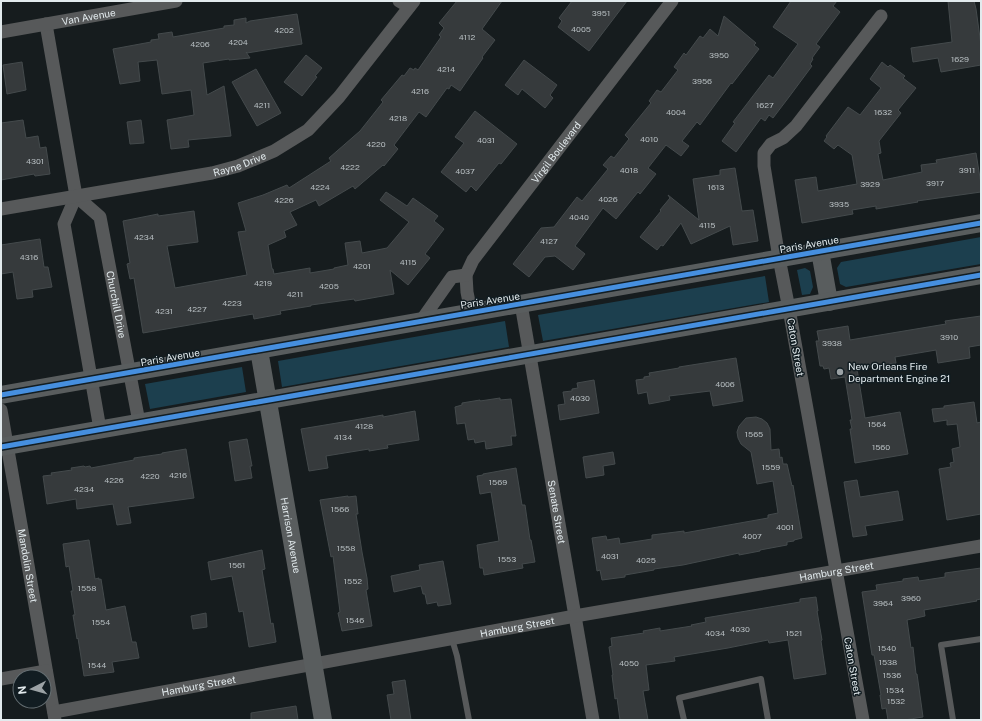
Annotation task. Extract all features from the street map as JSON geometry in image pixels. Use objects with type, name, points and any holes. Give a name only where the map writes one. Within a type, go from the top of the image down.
[{"type":"street","name":"Van Avenue","points":[[1,32],[176,1]]},
{"type":"street","name":"Virgil Boulevard","points":[[466,275],[473,260],[672,1]]},
{"type":"street","name":"Rayne Drive","points":[[1,209],[212,173],[238,166],[274,151],[308,130],[340,97],[407,3]]},
{"type":"street","name":"Caton Street","points":[[863,720],[779,258],[764,166],[764,153],[771,144],[783,138],[796,126],[881,16]]},
{"type":"street","points":[[46,24],[76,196],[64,224],[100,429]]},
{"type":"street","name":"Churchill Drive","points":[[76,196],[100,217],[139,422]]},
{"type":"street","name":"Paris Avenue","points":[[1,395],[981,223]]},
{"type":"street","points":[[820,251],[829,302]]},
{"type":"street","points":[[421,321],[452,278],[466,275],[467,292],[471,312]]},
{"type":"street","points":[[4,446],[981,275]]},
{"type":"street","name":"Senate Street","points":[[521,304],[593,720]]},
{"type":"street","name":"Harrison Avenue","points":[[259,350],[323,720]]},
{"type":"street","name":"Mandolin Street","points":[[1,410],[4,446],[46,669]]},
{"type":"street","name":"Hamburg Street","points":[[55,716],[313,664],[574,616],[981,546]]},
{"type":"street","points":[[1,678],[12,676]]},
{"type":"street","name":"Mandolin Street","points":[[52,701],[55,716]]},
{"type":"lane","points":[[452,639],[457,656],[469,720]]},
{"type":"lane","points":[[953,720],[941,645],[981,639]]},
{"type":"lane","points":[[684,720],[679,698],[761,679],[768,720]]},
{"type":"shaded area","points":[[981,237],[981,264],[846,287],[840,284],[837,268],[841,262]]},
{"type":"shaded area","points":[[805,268],[810,271],[813,287],[810,294],[802,295],[797,270]]},
{"type":"shaded area","points":[[765,276],[769,302],[543,341],[538,315]]},
{"type":"shaded area","points":[[505,321],[509,347],[282,387],[278,361]]},
{"type":"shaded area","points":[[242,367],[246,392],[150,409],[145,384]]},
{"type":"building","points":[[457,1],[502,1],[482,29],[495,40],[460,91],[451,85],[449,89],[447,88],[426,117],[419,112],[394,145],[398,149],[384,166],[383,165],[355,189],[353,186],[319,206],[316,200],[290,212],[297,225],[284,231],[286,237],[268,245],[274,274],[310,268],[310,273],[348,265],[345,243],[360,241],[362,253],[387,248],[409,222],[380,200],[386,192],[407,206],[413,198],[438,216],[434,221],[444,229],[425,254],[430,258],[408,285],[390,270],[394,294],[355,301],[354,299],[311,305],[280,311],[281,314],[254,319],[253,314],[143,333],[134,278],[130,279],[127,264],[130,263],[123,221],[158,214],[158,216],[194,211],[198,242],[167,246],[175,288],[247,275],[238,232],[246,231],[238,203],[287,185],[289,188],[331,161],[329,158],[360,131],[383,102],[381,100],[402,75],[404,76],[410,68],[414,70],[415,68],[418,70],[441,37],[439,35],[444,28],[439,23]]},
{"type":"building","points":[[572,1],[627,1],[589,51],[558,27],[562,21],[559,18]]},
{"type":"building","points":[[791,1],[837,1],[833,6],[840,12],[816,44],[820,47],[812,58],[813,59],[810,64],[812,66],[789,97],[773,118],[769,115],[765,121],[761,118],[736,152],[722,141],[735,123],[733,122],[769,75],[773,78],[798,44],[773,27]]},
{"type":"building","points":[[948,1],[974,1],[981,45],[981,65],[941,72],[938,58],[913,62],[911,48],[952,42]]},
{"type":"building","points":[[297,14],[302,44],[246,52],[250,58],[229,59],[203,63],[207,95],[224,86],[231,136],[188,140],[189,147],[171,149],[167,120],[194,115],[191,90],[162,94],[157,60],[138,62],[140,81],[120,84],[113,49],[151,42],[151,40],[159,39],[158,34],[172,32],[173,37],[224,28],[224,26],[234,25],[234,20],[246,18],[246,23],[250,21]]},
{"type":"building","points":[[724,16],[756,43],[754,45],[759,49],[732,84],[731,83],[700,125],[697,122],[682,141],[689,146],[681,156],[666,145],[648,168],[656,174],[640,194],[638,192],[616,219],[603,208],[575,246],[585,254],[573,270],[555,256],[545,257],[529,277],[513,264],[541,228],[554,227],[577,197],[582,201],[608,169],[603,165],[611,156],[614,158],[629,139],[625,135],[651,103],[649,101],[657,90],[661,92],[678,70],[674,67],[684,53],[686,55],[700,36],[703,38],[710,29],[718,36]]},
{"type":"building","points":[[306,55],[322,68],[302,96],[284,82]]},
{"type":"building","points":[[524,60],[557,85],[550,95],[553,98],[545,108],[522,89],[518,95],[505,85]]},
{"type":"building","points":[[22,62],[26,90],[7,94],[3,65]]},
{"type":"building","points":[[882,62],[888,67],[890,65],[905,76],[903,78],[916,88],[898,110],[901,113],[879,141],[881,153],[878,154],[883,180],[922,172],[921,165],[937,163],[936,160],[976,153],[981,192],[917,201],[918,202],[876,209],[876,206],[852,210],[853,214],[802,223],[795,180],[816,177],[818,191],[857,184],[852,155],[838,145],[834,149],[824,141],[827,137],[826,136],[848,107],[860,115],[881,88],[870,79]]},
{"type":"building","points":[[256,69],[281,113],[257,126],[232,82]]},
{"type":"building","points":[[475,111],[517,144],[476,191],[471,186],[466,192],[441,172],[464,143],[455,137]]},
{"type":"building","points":[[23,120],[26,138],[38,136],[40,148],[46,147],[50,174],[35,176],[34,174],[1,180],[1,123]]},
{"type":"building","points":[[141,120],[144,143],[130,144],[127,122]]},
{"type":"building","points":[[735,168],[742,211],[753,210],[758,241],[733,245],[730,226],[691,244],[681,223],[663,246],[661,245],[657,250],[640,237],[670,198],[668,195],[699,220],[693,179],[720,175],[720,170]]},
{"type":"building","points":[[40,239],[44,267],[48,267],[52,287],[32,290],[33,297],[17,299],[13,272],[1,274],[1,245]]},
{"type":"building","points":[[981,316],[981,345],[969,347],[970,358],[938,363],[936,350],[895,357],[896,363],[857,369],[865,418],[900,412],[908,454],[855,463],[850,429],[852,429],[850,420],[852,420],[845,377],[831,379],[829,368],[824,369],[823,366],[820,366],[816,341],[819,341],[817,331],[848,326],[850,340],[946,324],[945,321]]},
{"type":"building","points":[[736,358],[743,401],[713,406],[710,391],[669,396],[670,400],[649,404],[647,392],[638,394],[636,380],[644,379],[644,377],[650,376],[649,373]]},
{"type":"building","points":[[594,380],[599,413],[560,420],[558,405],[565,404],[563,392],[572,391],[572,389],[578,388],[577,383]]},
{"type":"building","points":[[500,398],[500,400],[511,399],[516,436],[511,436],[512,445],[486,449],[485,441],[475,443],[474,439],[468,440],[465,423],[457,424],[455,407],[462,405],[462,403]]},
{"type":"building","points":[[974,402],[977,423],[981,422],[981,514],[947,520],[939,469],[951,467],[950,463],[954,462],[952,449],[960,447],[957,424],[947,425],[947,420],[934,422],[932,409]]},
{"type":"building","points":[[415,411],[419,440],[387,445],[388,448],[369,451],[369,449],[326,456],[328,468],[309,471],[301,429]]},
{"type":"building","points":[[756,417],[767,423],[770,429],[771,450],[779,449],[780,458],[782,457],[783,464],[787,464],[792,486],[793,485],[802,538],[787,542],[787,545],[760,551],[739,555],[739,553],[625,575],[625,577],[602,580],[600,570],[597,571],[592,538],[606,536],[607,540],[619,538],[620,544],[652,539],[652,535],[684,531],[684,533],[768,518],[768,515],[778,513],[773,481],[757,484],[751,452],[741,444],[738,438],[737,432],[739,426],[746,418]]},
{"type":"building","points":[[247,439],[252,466],[250,466],[252,478],[235,481],[229,442]]},
{"type":"building","points":[[186,449],[194,498],[128,507],[131,523],[117,525],[113,504],[77,509],[76,499],[47,504],[43,476],[52,475],[51,473],[72,470],[71,468],[90,466],[91,468],[134,460],[134,458]]},
{"type":"building","points":[[613,452],[615,464],[603,466],[604,475],[586,478],[583,457]]},
{"type":"building","points":[[516,468],[522,505],[525,505],[535,562],[522,564],[523,568],[484,575],[483,568],[480,568],[477,545],[499,541],[491,492],[480,494],[477,476]]},
{"type":"building","points":[[857,480],[860,497],[898,491],[903,520],[865,526],[867,535],[853,537],[844,482]]},
{"type":"building","points":[[356,496],[358,514],[356,514],[367,578],[368,589],[366,590],[372,626],[342,631],[338,613],[340,612],[333,556],[331,557],[320,500]]},
{"type":"building","points":[[89,540],[95,579],[101,579],[106,610],[125,606],[132,642],[136,642],[139,658],[112,662],[114,672],[84,676],[73,615],[75,615],[71,591],[73,591],[69,566],[66,567],[63,544]]},
{"type":"building","points":[[262,550],[265,569],[262,570],[271,624],[273,623],[276,642],[249,647],[243,611],[239,612],[232,576],[211,580],[208,562]]},
{"type":"building","points":[[443,561],[451,604],[438,606],[437,602],[427,604],[425,594],[423,594],[421,586],[394,592],[391,576],[420,570],[419,565]]},
{"type":"building","points":[[981,568],[981,599],[976,600],[977,601],[924,610],[925,616],[907,620],[911,648],[913,647],[923,717],[904,720],[888,720],[886,708],[882,709],[881,695],[874,655],[872,655],[862,592],[877,590],[876,585],[903,581],[903,579],[918,577],[919,581],[945,577],[945,573]]},
{"type":"building","points":[[816,597],[826,674],[794,679],[788,640],[769,643],[768,640],[674,657],[675,661],[646,665],[649,690],[643,691],[648,720],[620,720],[617,698],[615,699],[612,675],[609,647],[612,646],[611,638],[644,633],[643,631],[660,628],[660,631],[692,626],[691,625],[706,622],[705,618],[800,602],[800,599]]},
{"type":"building","points":[[206,613],[207,627],[193,629],[191,616]]},
{"type":"building","points":[[405,680],[411,720],[391,720],[387,695],[394,694],[392,682]]},
{"type":"building","points":[[296,706],[298,720],[251,720],[251,713]]},
{"type":"cycle path","points":[[1,395],[981,223]]},
{"type":"cycle path","points":[[1,447],[981,275]]},
{"type":"place","name":"New Orleans Fire Department Engine 21","points":[[840,372]]}]
